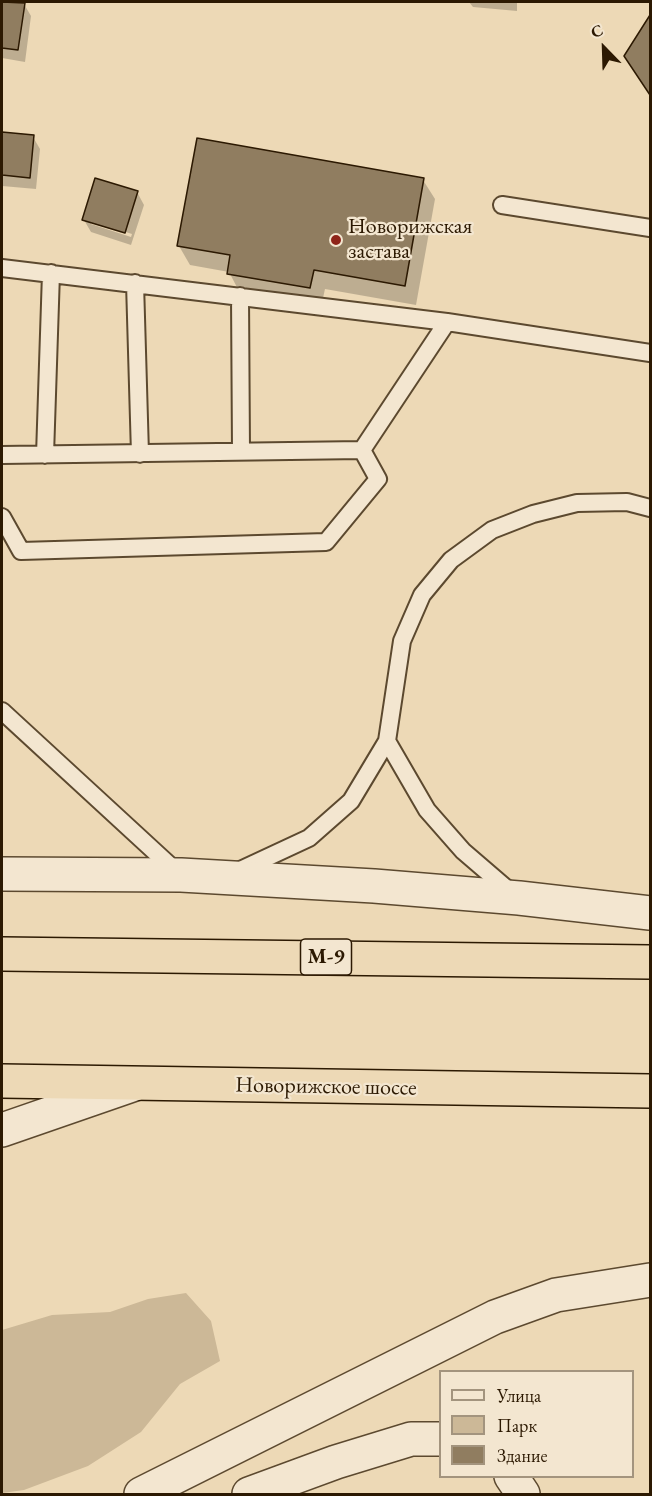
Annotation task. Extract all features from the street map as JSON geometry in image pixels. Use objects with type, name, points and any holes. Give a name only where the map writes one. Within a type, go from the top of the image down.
[{"type":"highway","name":"М-9","points":[[2,954],[651,962]]},
{"type":"highway","name":"Новорижское шоссе","points":[[2,1081],[651,1091]]},
{"type":"street","points":[[2,874],[181,875],[374,886],[519,898],[651,913]]},
{"type":"street","points":[[2,1130],[135,1084]]},
{"type":"street","points":[[141,1494],[495,1317],[556,1295],[651,1280]]},
{"type":"street","points":[[249,1494],[336,1462],[411,1439],[439,1439]]},
{"type":"street","points":[[512,1478],[523,1494]]},
{"type":"lane","points":[[502,206],[651,228]]},
{"type":"lane","points":[[2,268],[447,322],[651,353]]},
{"type":"lane","points":[[45,454],[51,273]]},
{"type":"lane","points":[[135,283],[140,454]]},
{"type":"lane","points":[[240,296],[241,452]]},
{"type":"lane","points":[[362,450],[447,322]]},
{"type":"lane","points":[[2,455],[362,450]]},
{"type":"lane","points":[[2,517],[21,551],[326,542],[378,478],[362,450]]},
{"type":"lane","points":[[224,878],[309,838],[351,801],[387,741],[402,641],[422,595],[450,560],[492,530],[533,514],[577,503],[627,502],[651,508]]},
{"type":"lane","points":[[2,711],[181,875]]},
{"type":"lane","points":[[387,741],[427,810],[463,851],[519,898]]},
{"type":"green space","points":[[186,1293],[211,1321],[220,1361],[180,1384],[141,1432],[88,1466],[24,1490],[2,1493],[2,1330],[52,1315],[110,1312],[148,1299]]},
{"type":"building","points":[[2,2],[25,3],[18,50],[2,48]]},
{"type":"building","points":[[650,15],[650,95],[624,56]]},
{"type":"building","points":[[2,132],[34,135],[30,178],[2,175]]},
{"type":"building","points":[[197,138],[424,178],[405,286],[314,270],[310,288],[227,274],[230,255],[177,246]]},
{"type":"building","points":[[95,178],[138,191],[125,233],[82,220]]},
{"type":"place","name":"Новорижская застава","points":[[336,240]]}]
